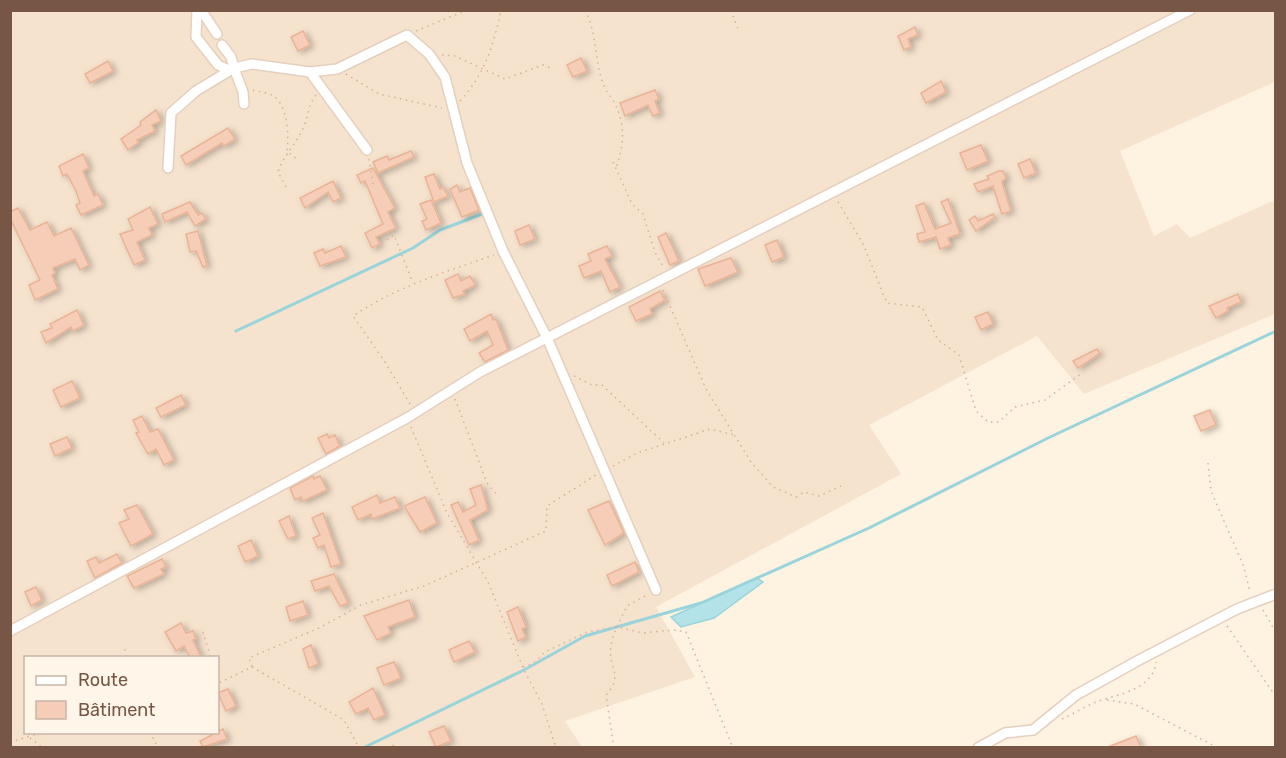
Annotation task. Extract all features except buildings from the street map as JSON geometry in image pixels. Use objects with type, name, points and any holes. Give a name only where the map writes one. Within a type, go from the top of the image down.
[{"type":"street","points":[[199,10],[217,34]]},
{"type":"street","points":[[199,10],[196,38],[218,65],[233,71]]},
{"type":"street","points":[[10,631],[411,415],[480,372],[548,340],[1190,10]]},
{"type":"street","points":[[168,168],[171,113],[196,91],[233,71],[252,64],[310,72],[338,69],[407,35],[429,54],[445,77],[467,163],[503,251],[548,340],[656,590]]},
{"type":"street","points":[[222,45],[243,92],[244,104]]},
{"type":"street","points":[[310,72],[367,150]]},
{"type":"street","points":[[978,747],[1005,734],[1033,730],[1076,695],[1219,618],[1275,594]]},
{"type":"path","points":[[407,35],[466,10]]},
{"type":"path","points":[[338,69],[379,94],[454,111],[483,70],[500,16],[499,10]]},
{"type":"path","points":[[585,10],[592,25],[604,87],[614,102],[623,124],[624,145],[616,168]]},
{"type":"path","points":[[731,10],[739,32]]},
{"type":"path","points":[[429,54],[455,56],[504,79],[543,66],[553,69]]},
{"type":"path","points":[[233,71],[254,91],[265,92],[278,101],[289,135],[287,151]]},
{"type":"path","points":[[286,187],[278,171],[287,151],[304,127],[309,104],[322,86]]},
{"type":"path","points":[[367,150],[373,184]]},
{"type":"path","points":[[287,151],[299,161]]},
{"type":"path","points":[[613,162],[632,204],[643,214],[664,279],[706,389],[751,462],[773,488],[796,497],[804,492],[819,496],[841,486]]},
{"type":"path","points":[[832,193],[862,244],[887,303],[922,307],[938,340],[959,355],[976,411],[988,422],[999,422],[1016,407],[1045,400],[1082,373]]},
{"type":"path","points":[[387,240],[394,235],[413,284]]},
{"type":"path","points":[[10,243],[16,244]]},
{"type":"path","points":[[503,251],[378,299],[353,316],[385,362],[411,415],[447,513],[488,582],[523,667],[542,704],[556,747]]},
{"type":"path","points":[[561,372],[592,386],[602,385],[664,444]]},
{"type":"path","points":[[452,390],[488,483],[499,497]]},
{"type":"path","points":[[358,747],[344,720],[252,667],[249,658],[320,628],[362,605],[424,586],[546,531],[547,506],[637,453],[710,429],[735,435]]},
{"type":"path","points":[[1208,463],[1212,491],[1244,567],[1250,597],[1275,633]]},
{"type":"path","points":[[614,747],[606,694],[613,686],[616,675],[610,650],[627,606],[656,590]]},
{"type":"path","points":[[1219,618],[1232,631],[1275,697]]},
{"type":"path","points":[[523,667],[534,663],[545,652],[586,632],[618,627],[642,633],[674,630],[686,632],[734,747]]},
{"type":"path","points":[[202,632],[211,656]]},
{"type":"path","points":[[124,649],[126,656]]},
{"type":"path","points":[[1106,700],[1141,685],[1155,669],[1154,652]]},
{"type":"path","points":[[219,683],[252,667]]},
{"type":"path","points":[[1058,722],[1098,701],[1134,704],[1171,721],[1186,734],[1218,747]]},
{"type":"path","points":[[10,742],[39,734]]},
{"type":"path","points":[[29,738],[43,747]]},
{"type":"path","points":[[387,747],[396,744]]},
{"type":"shaded area","points":[[10,11],[1275,11],[1275,82],[1120,151],[1154,236],[1177,224],[1190,238],[1275,200],[1275,314],[1084,394],[1037,336],[869,425],[901,474],[656,607],[695,677],[565,721],[582,747],[11,747]]},
{"type":"water","points":[[757,578],[763,582],[714,618],[681,627],[671,617]]},
{"type":"waterway","points":[[236,331],[413,248],[440,230],[485,213]]},
{"type":"waterway","points":[[363,748],[524,670],[585,636],[701,603],[869,528],[1048,438],[1276,331]]}]
